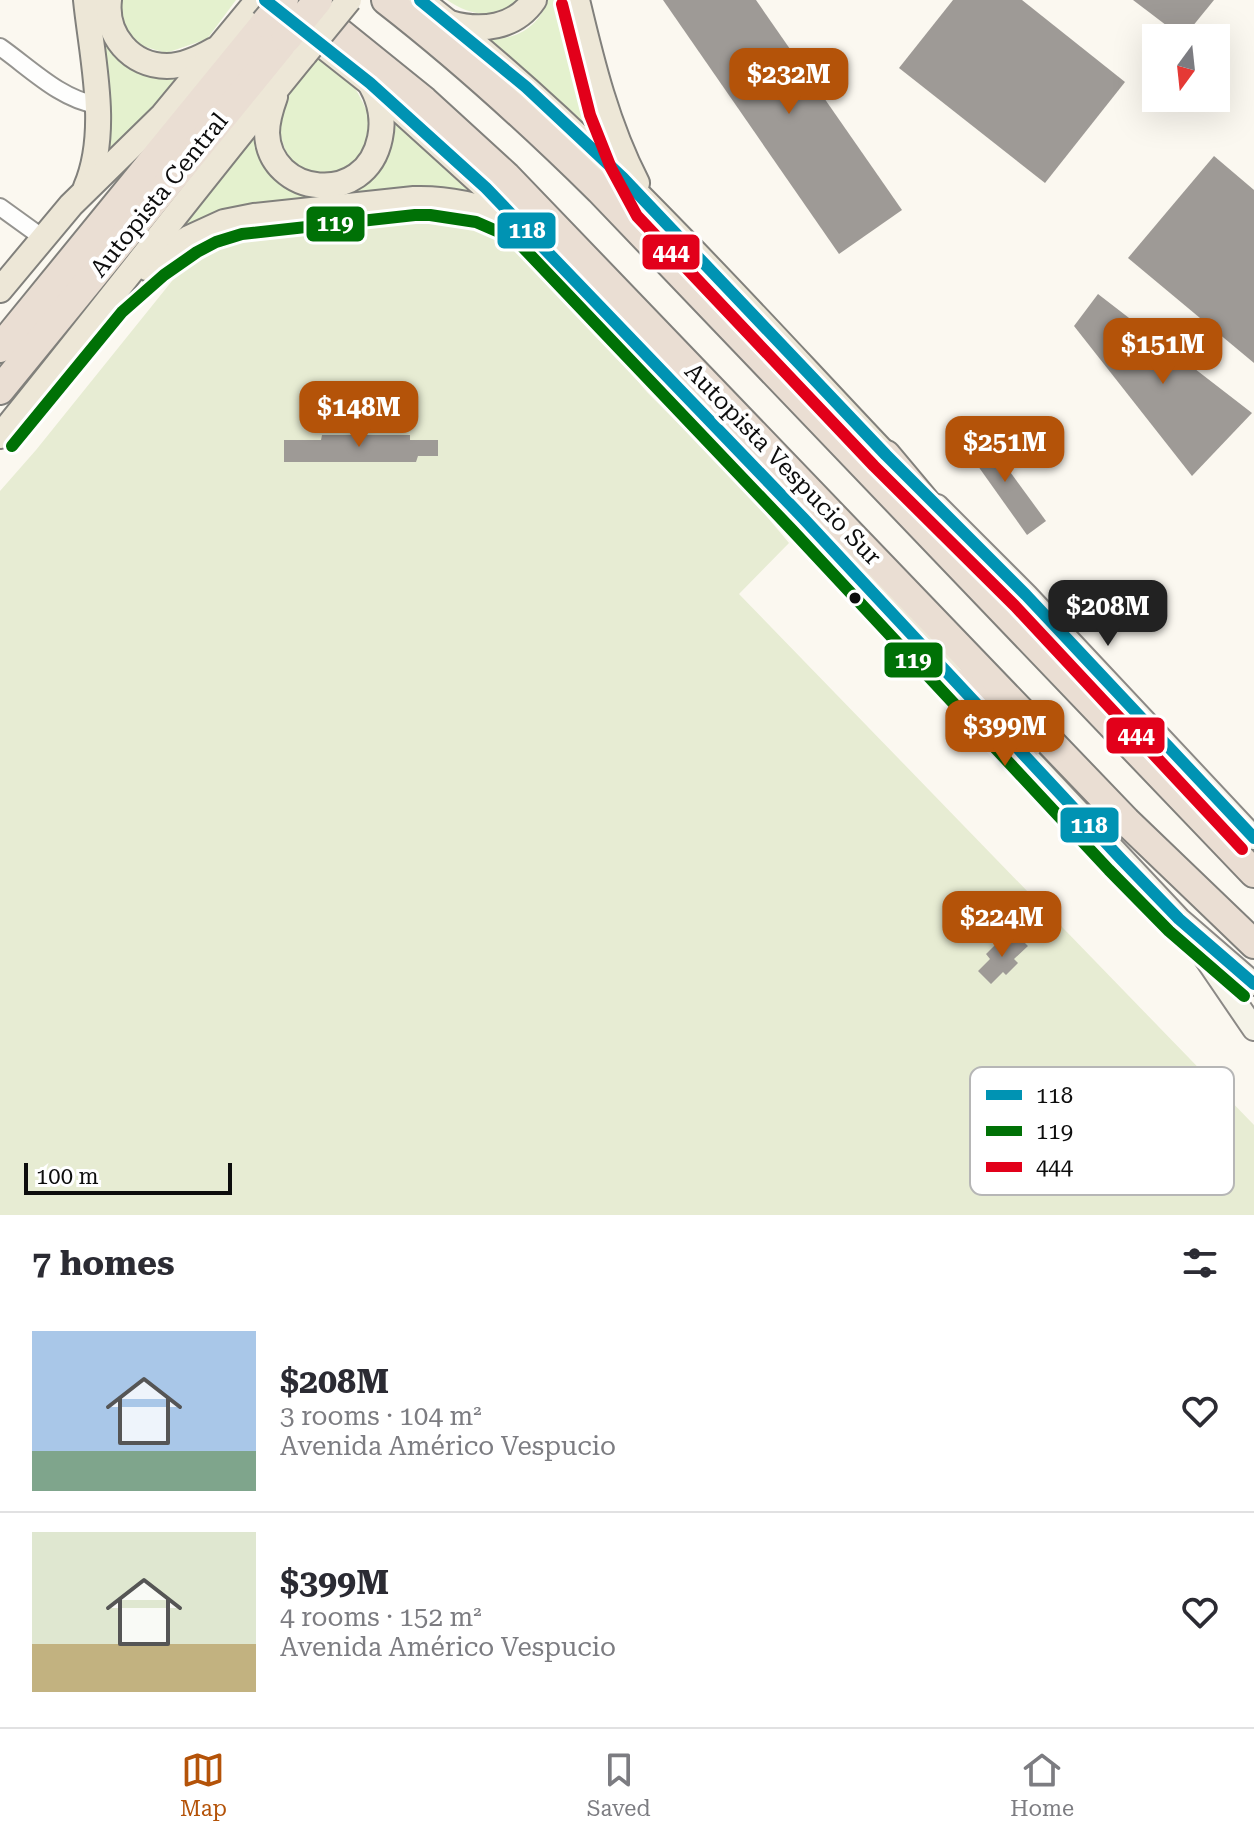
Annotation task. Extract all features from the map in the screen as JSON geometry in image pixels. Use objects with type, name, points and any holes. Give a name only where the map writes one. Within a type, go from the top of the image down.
[{"type":"highway","name":"Autopista Central","points":[[0,390],[272,21],[284,0]]},
{"type":"highway","name":"Autopista Vespucio Sur","points":[[299,0],[392,74],[506,176],[1126,821],[1254,944]]},
{"type":"highway","name":"Autopista Central","points":[[0,348],[272,21],[318,0]]},
{"type":"highway","points":[[386,0],[505,99],[600,190],[1254,873]]},
{"type":"highway","points":[[886,455],[999,589],[1061,671]]},
{"type":"highway","points":[[959,684],[1126,821]]},
{"type":"main road","points":[[85,190],[93,169],[98,127],[86,0]]},
{"type":"main road","points":[[109,0],[110,23],[118,41],[133,55],[151,64],[168,66],[205,55],[225,41],[272,21],[349,0]]},
{"type":"main road","points":[[420,0],[561,119],[650,206],[886,455],[1026,595],[1254,838]]},
{"type":"main road","points":[[450,23],[481,28],[503,24],[520,15],[534,0]]},
{"type":"main road","points":[[577,0],[605,109],[626,162],[650,206]]},
{"type":"main road","points":[[272,21],[370,83],[447,151],[524,226],[1121,859],[1179,919],[1254,984]]},
{"type":"main road","points":[[272,21],[279,86],[267,124],[268,140],[273,155],[283,169],[299,180],[331,186],[341,184],[366,168],[376,152],[381,134],[379,104],[370,83]]},
{"type":"main road","points":[[0,290],[85,190],[163,115],[225,41]]},
{"type":"main road","points":[[0,436],[279,86]]},
{"type":"main road","points":[[110,301],[170,250],[210,227],[239,218],[431,199],[481,207],[524,226]]},
{"type":"main road","points":[[1221,801],[1254,826]]},
{"type":"main road","points":[[1179,919],[1254,1029]]},
{"type":"street","points":[[0,47],[68,96],[97,105]]},
{"type":"street","points":[[0,207],[43,238]]},
{"type":"green space","points":[[96,0],[105,25],[186,78],[102,166]]},
{"type":"green space","points":[[119,0],[236,0],[207,39],[166,53],[136,44],[126,32],[118,14]]},
{"type":"green space","points":[[447,0],[521,0],[503,11],[484,14],[465,10]]},
{"type":"green space","points":[[548,0],[568,0],[609,148],[488,39],[508,37],[525,30],[538,18]]},
{"type":"green space","points":[[322,53],[351,82],[366,109],[371,127],[370,146],[364,157],[352,170],[337,176],[326,176],[299,166],[287,152],[281,135],[281,121],[289,96]]},
{"type":"green space","points":[[386,110],[480,197],[173,234],[261,122],[261,162],[280,185],[305,195],[329,196],[357,189],[383,163],[392,135]]},
{"type":"green space","points":[[426,220],[477,227],[516,244],[569,300],[647,392],[743,488],[789,543],[739,594],[1198,1067],[970,1067],[970,1195],[1234,1195],[1234,1104],[1254,1125],[1254,1215],[0,1215],[0,491],[176,276],[213,252],[232,244],[270,234]]},
{"type":"building","points":[[663,0],[756,0],[902,210],[839,254]]},
{"type":"building","points":[[953,0],[1022,0],[1125,82],[1045,183],[899,68]]},
{"type":"building","points":[[1133,0],[1214,0],[1194,24],[1165,24]]},
{"type":"building","points":[[1214,156],[1254,190],[1254,363],[1128,258]]},
{"type":"building","points":[[1098,294],[1252,413],[1192,476],[1074,326]]},
{"type":"building","points":[[981,432],[1046,521],[1027,535],[963,445]]},
{"type":"building","points":[[322,435],[410,435],[410,440],[438,440],[438,456],[418,456],[416,462],[284,462],[284,440],[321,440]]},
{"type":"building","points":[[1017,935],[1028,946],[1014,959],[1018,963],[991,984],[978,971],[990,959],[986,954],[998,942],[1003,948]]},
{"type":"transit line","name":"118","points":[[265,0],[370,83],[486,188],[804,519],[1121,859],[1179,919],[1254,984]]},
{"type":"transit line","name":"118","points":[[420,0],[526,87],[623,178],[886,455],[1026,595],[1254,838]]},
{"type":"transit line","name":"444","points":[[562,4],[590,115],[611,168],[637,216],[874,466],[1015,606],[1242,849]]},
{"type":"transit line","name":"119","points":[[12,446],[122,312],[164,275],[216,242],[242,234],[415,215],[476,222],[515,239],[1109,870],[1169,931],[1244,996]]}]
